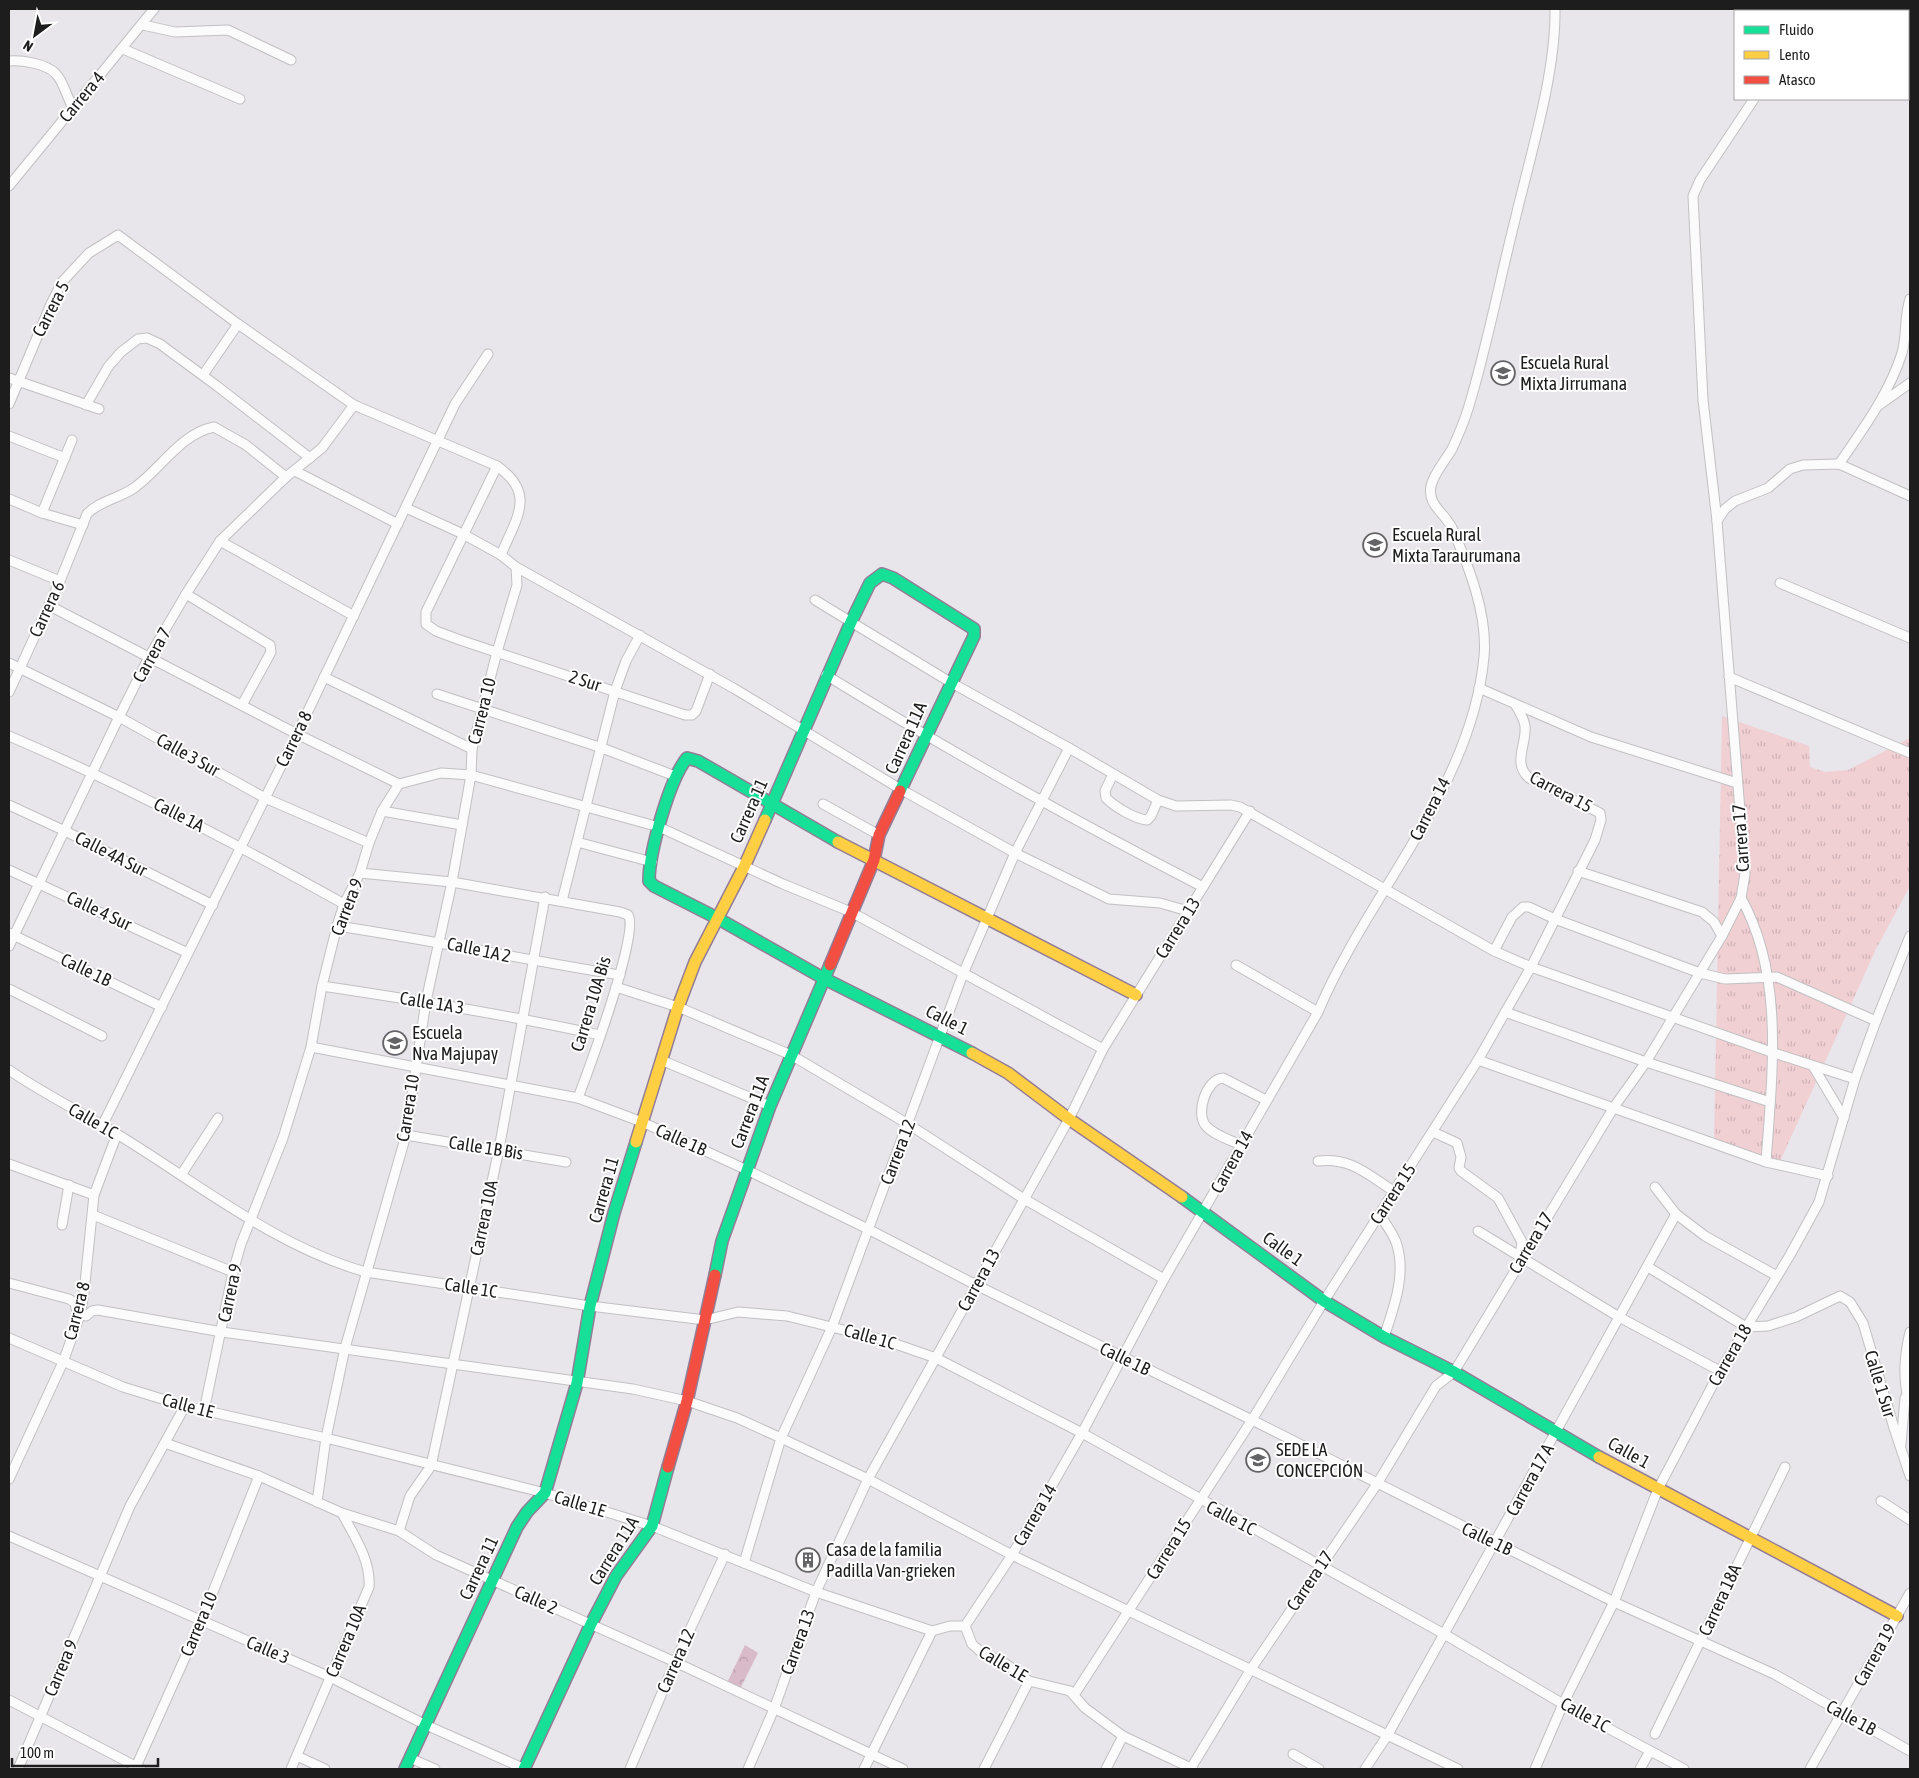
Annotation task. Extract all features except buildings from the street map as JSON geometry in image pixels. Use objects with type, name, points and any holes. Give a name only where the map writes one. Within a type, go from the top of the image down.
[{"type":"street","name":"Carrera 4","points":[[9,186],[143,25],[154,9]]},
{"type":"street","name":"Carrera 14","points":[[965,1626],[1012,1555],[1082,1433],[1164,1279],[1318,1012],[1332,980],[1410,848],[1444,783],[1463,741],[1479,688],[1484,658],[1483,615],[1451,525],[1432,500],[1431,484],[1453,447],[1474,389],[1534,141],[1549,67],[1555,9]]},
{"type":"street","points":[[143,25],[176,32],[228,30],[292,60]]},
{"type":"street","points":[[123,49],[240,99]]},
{"type":"street","points":[[9,61],[22,60],[50,68],[59,77],[73,108]]},
{"type":"street","name":"Carrera 17","points":[[1192,1769],[1251,1669],[1320,1565],[1377,1484],[1436,1386],[1454,1372],[1521,1257],[1673,1018],[1722,936],[1741,898],[1745,874],[1717,521],[1703,400],[1693,196],[1700,180],[1753,100]]},
{"type":"street","name":"Carrera 5","points":[[9,404],[13,380],[62,282],[89,253],[118,235],[238,324]]},
{"type":"street","points":[[1839,464],[1878,405],[1902,351],[1906,312],[1910,299]]},
{"type":"street","points":[[203,375],[238,324],[354,405],[497,466],[515,480],[521,502],[501,555]]},
{"type":"street","points":[[86,405],[108,368],[121,352],[138,339],[147,338],[160,344],[203,375],[310,458]]},
{"type":"street","name":"Carrera 8","points":[[102,1126],[297,734],[455,404],[488,354]]},
{"type":"street","points":[[13,380],[98,410]]},
{"type":"street","points":[[1878,405],[1910,384]]},
{"type":"street","name":"Carrera 7","points":[[9,946],[11,935],[40,884],[119,716],[149,657],[186,594],[220,541],[286,477],[310,458],[328,440],[354,405]]},
{"type":"street","name":"Carrera 6","points":[[9,692],[19,667],[50,606],[87,514],[94,507],[134,488],[183,442],[206,428],[214,427],[220,429],[240,441],[286,477]]},
{"type":"street","points":[[9,436],[65,458]]},
{"type":"street","points":[[42,513],[72,440]]},
{"type":"street","points":[[1717,521],[1729,505],[1768,488],[1794,467],[1839,464],[1910,496]]},
{"type":"street","points":[[462,534],[497,466]]},
{"type":"street","points":[[295,471],[398,524]]},
{"type":"street","points":[[9,499],[42,513],[83,525]]},
{"type":"street","points":[[406,508],[462,534],[501,555],[516,567],[710,674],[902,790],[1015,853],[1109,899],[1160,903],[1188,911]]},
{"type":"street","name":"2 Sur","points":[[462,534],[424,617],[426,624],[436,631],[689,715],[696,711],[710,674]]},
{"type":"street","points":[[220,541],[354,616]]},
{"type":"street","points":[[9,560],[60,581]]},
{"type":"street","name":"Carrera 10","points":[[318,1502],[326,1438],[345,1348],[406,1135],[426,1001],[452,882],[471,776],[472,749],[497,652],[517,585],[516,567]]},
{"type":"street","name":"Carrera 11A","points":[[524,1769],[591,1624],[625,1562],[652,1526],[687,1401],[722,1241],[770,1106],[822,978],[874,860],[879,835],[902,790],[950,682],[974,636],[974,629],[969,624],[892,578],[882,574],[870,582],[851,622]]},
{"type":"street","points":[[1780,584],[1910,638]]},
{"type":"street","points":[[186,594],[270,645],[271,652],[242,705]]},
{"type":"street","points":[[815,600],[950,682],[1158,800],[1176,806],[1231,805],[1250,811],[1494,951],[1531,967],[1673,1018],[1855,1079]]},
{"type":"street","points":[[50,606],[297,734],[399,784],[441,773],[471,776],[659,827],[744,867],[851,912],[1103,1049]]},
{"type":"street","name":"Carrera 11","points":[[404,1769],[518,1527],[527,1512],[545,1493],[577,1383],[590,1306],[614,1213],[678,1007],[695,962],[744,867],[826,675],[851,622]]},
{"type":"street","points":[[360,873],[452,882],[562,901],[616,691],[626,661],[640,635]]},
{"type":"street","name":"Calle 3 Sur","points":[[9,663],[119,716],[265,798],[368,843]]},
{"type":"street","points":[[826,675],[926,737],[1041,801],[1203,887]]},
{"type":"street","points":[[324,677],[472,749]]},
{"type":"street","points":[[1729,677],[1910,753]]},
{"type":"street","points":[[1479,688],[1591,737],[1737,783]]},
{"type":"street","points":[[437,694],[481,711],[602,748],[676,776]]},
{"type":"street","name":"Carrera 15","points":[[1074,1695],[1252,1420],[1324,1301],[1478,1060],[1531,967],[1578,870],[1595,840],[1601,816],[1596,810],[1526,775],[1520,764],[1525,725],[1515,704]]},
{"type":"street","name":"Calle 1A","points":[[9,736],[92,771],[240,846],[344,904]]},
{"type":"street","name":"Carrera 12","points":[[744,1563],[781,1438],[832,1327],[963,974],[985,919],[1015,853],[1069,748]]},
{"type":"street","points":[[577,842],[652,862],[659,827],[676,776],[682,762],[690,758],[771,805],[985,919],[1136,995]]},
{"type":"street","points":[[1113,774],[1105,791],[1106,798],[1139,819],[1147,820],[1151,816],[1158,800]]},
{"type":"street","name":"Carrera 9","points":[[204,1411],[233,1272],[283,1138],[311,1047],[322,986],[337,926],[344,904],[360,873],[368,843],[382,811],[399,784]]},
{"type":"street","points":[[823,804],[879,835]]},
{"type":"street","name":"Calle 4A Sur","points":[[9,805],[213,905]]},
{"type":"street","points":[[382,811],[462,825]]},
{"type":"street","name":"Carrera 13","points":[[748,1769],[774,1709],[816,1592],[868,1479],[1069,1119],[1103,1049],[1250,811]]},
{"type":"street","name":"Calle 1","points":[[652,862],[650,881],[662,890],[717,918],[822,978],[940,1035],[1008,1073],[1069,1119],[1204,1212],[1324,1301],[1384,1337],[1454,1372],[1555,1433],[1897,1616]]},
{"type":"street","name":"Calle 4 Sur","points":[[9,870],[188,953]]},
{"type":"street","points":[[1578,870],[1702,912],[1714,922],[1722,936]]},
{"type":"street","name":"Carrera 10A","points":[[399,1531],[410,1496],[431,1466],[454,1366],[499,1149],[545,897]]},
{"type":"street","points":[[1741,898],[1752,918],[1769,977],[1772,1052],[1766,1162]]},
{"type":"street","name":"Carrera 10A Bis","points":[[562,901],[620,912],[631,919],[620,975],[578,1098]]},
{"type":"street","points":[[1494,951],[1512,917],[1523,907],[1529,907],[1555,919],[1700,973],[1725,979],[1769,977],[1795,984],[1876,1021]]},
{"type":"street","name":"Calle 1A 2","points":[[337,926],[438,941],[534,962],[620,975]]},
{"type":"street","name":"Calle 1B","points":[[11,935],[162,1007]]},
{"type":"street","name":"Carrera 18","points":[[1536,1769],[1563,1704],[1614,1602],[1658,1489],[1720,1371],[1819,1202],[1855,1079],[1876,1021],[1907,950],[1910,936]]},
{"type":"street","points":[[1236,965],[1318,1012]]},
{"type":"street","name":"Calle 1A 3","points":[[322,986],[426,1001],[523,1018],[600,1035]]},
{"type":"street","points":[[616,987],[678,1007],[791,1055],[908,1124],[1024,1199],[1164,1279]]},
{"type":"street","points":[[9,989],[102,1036]]},
{"type":"street","points":[[1505,1012],[1646,1062],[1770,1102]]},
{"type":"street","name":"Calle 1B","points":[[311,1047],[415,1065],[578,1098],[642,1122],[747,1170],[868,1229],[976,1285],[1252,1420],[1614,1602],[1774,1674],[1910,1751]]},
{"type":"street","points":[[661,1060],[770,1106]]},
{"type":"street","points":[[1478,1060],[1766,1162],[1828,1176]]},
{"type":"street","points":[[1814,1066],[1844,1118]]},
{"type":"street","name":"Calle 1C","points":[[9,1070],[117,1134],[252,1218],[313,1253],[337,1264],[366,1272],[469,1288],[590,1306],[705,1320],[748,1312],[787,1316],[884,1340],[936,1358],[1082,1433],[1200,1501],[1444,1634],[1563,1704],[1684,1769]]},
{"type":"street","points":[[1241,1145],[1209,1129],[1203,1122],[1201,1117],[1209,1085],[1217,1078],[1223,1078],[1266,1100]]},
{"type":"street","points":[[181,1175],[218,1118]]},
{"type":"street","points":[[1433,1132],[1457,1143],[1461,1157],[1459,1168],[1498,1198],[1522,1242],[1521,1257]]},
{"type":"street","name":"Carrera 8","points":[[9,1479],[63,1362],[80,1312],[84,1293],[94,1195],[117,1134]]},
{"type":"street","name":"Calle 1B Bis","points":[[406,1135],[499,1149],[566,1162]]},
{"type":"street","points":[[1318,1161],[1334,1159],[1349,1163],[1395,1192]]},
{"type":"street","points":[[9,1164],[94,1195]]},
{"type":"street","points":[[62,1225],[69,1186]]},
{"type":"street","points":[[1655,1187],[1676,1214],[1705,1236],[1777,1276]]},
{"type":"street","name":"Carrera 17 A","points":[[1366,1769],[1387,1736],[1495,1543],[1676,1214]]},
{"type":"street","points":[[92,1215],[233,1272]]},
{"type":"street","points":[[1380,1215],[1395,1240],[1400,1266],[1394,1306],[1384,1337]]},
{"type":"street","points":[[1478,1231],[1619,1317],[1720,1371]]},
{"type":"street","points":[[1648,1267],[1746,1327]]},
{"type":"street","points":[[9,1283],[72,1300],[80,1312],[86,1316],[92,1311],[98,1310],[222,1332],[345,1348],[454,1366],[632,1389],[687,1401],[737,1418],[868,1479],[1012,1555],[1458,1769]]},
{"type":"street","name":"Calle 1 Sur","points":[[1746,1327],[1768,1326],[1796,1318],[1837,1297],[1843,1297],[1856,1310],[1863,1323],[1910,1476]]},
{"type":"street","points":[[1901,1446],[1909,1393],[1904,1375],[1904,1357],[1910,1332]]},
{"type":"street","name":"Calle 1E","points":[[9,1338],[124,1387],[185,1406],[326,1438],[431,1466],[545,1493],[652,1526],[816,1592],[932,1631],[950,1626],[965,1626],[976,1648],[1006,1664],[1029,1681],[1063,1688],[1074,1695],[1082,1706],[1123,1736],[1192,1769]]},
{"type":"street","name":"Carrera 9","points":[[18,1769],[130,1506],[185,1406]]},
{"type":"street","name":"Calle 2","points":[[165,1443],[259,1476],[342,1513],[399,1531],[436,1555],[675,1662],[903,1769]]},
{"type":"street","name":"Carrera 18A","points":[[1655,1734],[1785,1466]]},
{"type":"street","name":"Carrera 10","points":[[138,1768],[201,1622],[259,1476]]},
{"type":"street","points":[[1881,1500],[1910,1520]]},
{"type":"street","name":"Carrera 10A","points":[[291,1769],[369,1587],[370,1574],[360,1546],[342,1513]]},
{"type":"street","name":"Calle 3","points":[[9,1536],[201,1622],[330,1677],[426,1725],[524,1769]]},
{"type":"street","name":"Carrera 12","points":[[630,1769],[675,1662],[725,1554]]},
{"type":"street","name":"Carrera 19","points":[[1810,1769],[1910,1593]]},
{"type":"street","points":[[864,1769],[932,1631]]},
{"type":"street","points":[[984,1769],[1029,1681]]},
{"type":"street","points":[[9,1700],[138,1768]]},
{"type":"street","points":[[1106,1769],[1123,1736]]},
{"type":"street","points":[[1640,1769],[1650,1751]]},
{"type":"street","points":[[1292,1754],[1319,1769]]},
{"type":"street","points":[[297,1756],[325,1769]]},
{"type":"street","points":[[410,1758],[435,1769]]},
{"type":"green space","points":[[1722,716],[1809,746],[1810,767],[1825,772],[1848,770],[1910,738],[1910,886],[1876,949],[1778,1166],[1714,1143]]},
{"type":"green space","points":[[745,1645],[758,1653],[740,1689],[727,1683]]},
{"type":"traffic: fast","points":[[765,820],[851,622],[870,583],[882,574],[893,578],[974,629],[974,636],[900,791]]},
{"type":"traffic: fast","points":[[838,842],[698,761],[687,758],[673,783],[661,817],[652,853],[649,881],[654,886],[717,918],[823,978],[972,1053]]},
{"type":"traffic: fast","points":[[715,1275],[722,1241],[770,1106],[830,965]]},
{"type":"traffic: fast","points":[[405,1769],[517,1527],[527,1512],[545,1493],[577,1383],[590,1306],[614,1213],[636,1142]]},
{"type":"traffic: fast","points":[[1182,1197],[1324,1301],[1384,1337],[1454,1372],[1599,1457]]},
{"type":"traffic: fast","points":[[524,1769],[591,1624],[616,1576],[652,1526],[668,1467]]},
{"type":"traffic: slow","points":[[636,1142],[678,1007],[695,962],[744,867],[765,820]]},
{"type":"traffic: slow","points":[[838,842],[1136,995]]},
{"type":"traffic: slow","points":[[972,1053],[1008,1073],[1069,1119],[1182,1197]]},
{"type":"traffic: slow","points":[[1599,1457],[1897,1616]]},
{"type":"traffic: jam","points":[[830,965],[874,860],[879,835],[900,791]]},
{"type":"traffic: jam","points":[[668,1467],[687,1401],[715,1275]]},
{"type":"place","name":"Escuela Rural Mixta Jirrumana","points":[[1503,373]]},
{"type":"place","name":"Escuela Rural Mixta Taraurumana","points":[[1375,545]]},
{"type":"place","name":"Escuela Nva Majupay","points":[[395,1043]]},
{"type":"place","name":"SEDE LA CONCEPCIÓN","points":[[1258,1460]]},
{"type":"place","name":"Casa de la familia Padilla Van-grieken","points":[[808,1560]]}]
